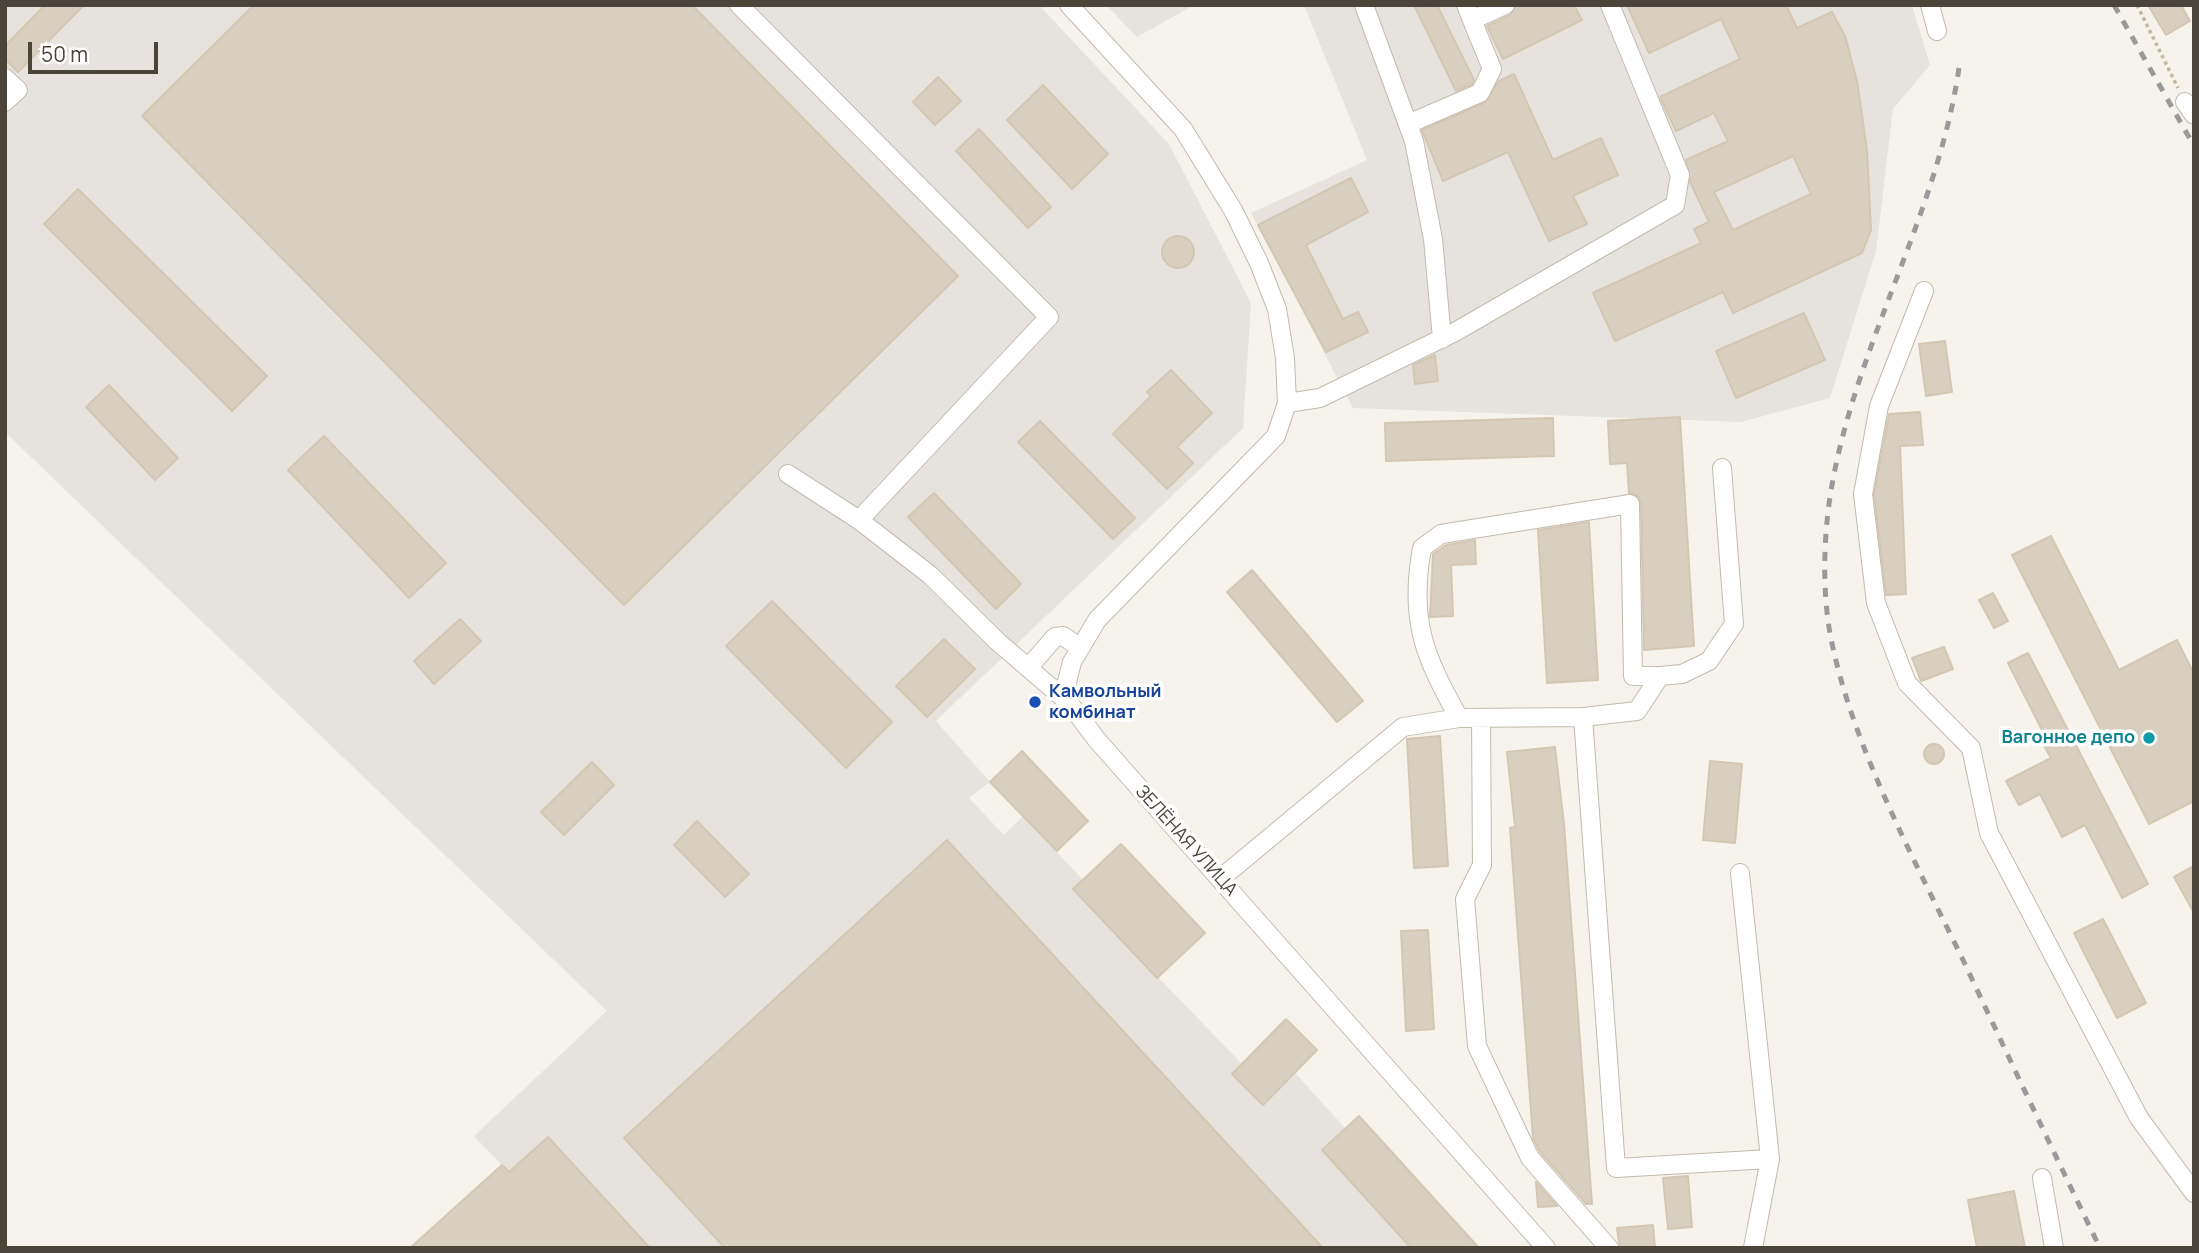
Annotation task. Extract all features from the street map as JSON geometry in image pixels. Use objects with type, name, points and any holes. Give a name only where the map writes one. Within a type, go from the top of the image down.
[{"type":"street","points":[[739,5],[1049,317],[859,520]]},
{"type":"street","points":[[1069,5],[1183,129],[1233,210],[1277,309],[1285,358],[1287,403],[1276,436],[1097,620],[1079,647],[1068,682],[1069,703]]},
{"type":"street","points":[[1364,5],[1415,141],[1433,239],[1442,339]]},
{"type":"street","points":[[1408,124],[1480,93],[1492,69],[1469,12],[1505,5]]},
{"type":"street","points":[[1287,403],[1320,398],[1442,339],[1675,205],[1681,175],[1610,5]]},
{"type":"street","points":[[1930,5],[1937,31]]},
{"type":"street","points":[[5,78],[18,90],[5,102]]},
{"type":"street","points":[[1924,292],[1879,406],[1863,494],[1876,603],[1907,683],[1971,748],[1989,832],[2139,1118],[2194,1193]]},
{"type":"street","points":[[1459,718],[1433,671],[1420,628],[1415,586],[1422,548],[1441,534],[1630,504],[1633,676],[1682,674],[1709,661],[1734,624],[1722,468]]},
{"type":"street","name":"ЗЕЛЁНАЯ УЛИЦА","points":[[788,474],[859,520],[930,575],[1069,703],[1097,740],[1546,1248]]},
{"type":"street","points":[[1028,668],[1055,637],[1063,636],[1079,647]]},
{"type":"street","points":[[1220,879],[1403,727],[1459,718],[1583,717],[1637,711],[1660,676]]},
{"type":"street","points":[[1583,717],[1616,1168],[1770,1159]]},
{"type":"street","points":[[1481,718],[1482,864],[1465,899],[1477,1046],[1530,1158],[1609,1248]]},
{"type":"street","points":[[1740,873],[1770,1159],[1753,1248]]},
{"type":"street","points":[[2042,1178],[2054,1248]]},
{"type":"path","points":[[2137,5],[2189,108]]},
{"type":"shaded area","points":[[5,5],[1039,5],[1169,144],[1251,303],[1243,428],[936,721],[990,782],[969,798],[1004,835],[1023,816],[1083,880],[1074,890],[1242,1064],[1232,1074],[1263,1105],[1295,1073],[1345,1128],[1359,1116],[1479,1248],[410,1248],[502,1165],[474,1136],[607,1011],[5,432]]},
{"type":"shaded area","points":[[1106,5],[1194,5],[1137,37]]},
{"type":"shaded area","points":[[1304,5],[1912,5],[1930,65],[1893,109],[1876,251],[1830,398],[1741,422],[1353,408],[1251,213],[1367,160]]},
{"type":"building","points":[[45,5],[84,5],[18,72],[5,59],[5,46]]},
{"type":"building","points":[[254,5],[692,5],[958,276],[624,605],[142,116]]},
{"type":"building","points":[[1414,5],[1437,5],[1474,80],[1472,84],[1456,91]]},
{"type":"building","points":[[1516,5],[1574,5],[1582,20],[1503,59],[1487,26],[1510,15]]},
{"type":"building","points":[[1627,5],[1786,5],[1797,28],[1832,12],[1845,36],[1857,81],[1867,150],[1871,230],[1862,253],[1733,313],[1723,292],[1615,341],[1593,293],[1701,243],[1694,229],[1709,222],[1690,182],[1686,160],[1728,141],[1714,113],[1676,131],[1660,97],[1740,59],[1721,19],[1649,53]],"holes":[[[1793,156],[1811,194],[1733,230],[1714,192]]]},
{"type":"building","points":[[2148,5],[2181,5],[2190,21],[2166,35]]},
{"type":"building","points":[[1514,74],[1553,160],[1601,138],[1618,175],[1573,196],[1587,224],[1549,241],[1508,152],[1443,181],[1422,130],[1484,103],[1499,81]]},
{"type":"building","points":[[938,77],[961,101],[935,125],[913,102]]},
{"type":"building","points":[[1043,85],[1108,154],[1072,189],[1007,120]]},
{"type":"building","points":[[979,129],[1051,207],[1028,228],[956,151]]},
{"type":"building","points":[[1351,178],[1368,212],[1306,245],[1343,319],[1358,312],[1368,332],[1326,352],[1258,225]]},
{"type":"building","points":[[78,189],[267,376],[232,411],[44,224]]},
{"type":"building","points":[[1178,236],[1190,240],[1194,252],[1190,264],[1178,268],[1166,264],[1162,252],[1166,240]]},
{"type":"building","points":[[1804,313],[1825,360],[1736,398],[1716,351]]},
{"type":"building","points":[[1945,341],[1952,392],[1926,396],[1919,344]]},
{"type":"building","points":[[1435,355],[1438,381],[1415,384],[1413,365]]},
{"type":"building","points":[[1171,370],[1212,413],[1177,447],[1193,463],[1167,489],[1113,434],[1151,396],[1147,392]]},
{"type":"building","points":[[109,385],[178,458],[155,480],[86,407]]},
{"type":"building","points":[[1920,412],[1923,445],[1900,446],[1906,594],[1886,595],[1874,494],[1889,414]]},
{"type":"building","points":[[1680,417],[1694,646],[1644,650],[1641,504],[1639,497],[1629,493],[1627,463],[1610,464],[1608,421]]},
{"type":"building","points":[[1553,418],[1554,456],[1386,461],[1385,423]]},
{"type":"building","points":[[1040,421],[1135,518],[1113,539],[1018,442]]},
{"type":"building","points":[[324,436],[446,563],[409,598],[288,470]]},
{"type":"building","points":[[934,493],[1021,584],[996,609],[908,517]]},
{"type":"building","points":[[1589,522],[1598,680],[1547,683],[1538,530]]},
{"type":"building","name":"Вагонное депо","points":[[2051,536],[2119,670],[2177,640],[2194,674],[2194,801],[2149,824],[2012,555]]},
{"type":"building","points":[[1475,540],[1476,564],[1451,565],[1453,616],[1430,617],[1433,554],[1446,545]]},
{"type":"building","points":[[1252,570],[1363,701],[1337,722],[1227,592]]},
{"type":"building","points":[[1993,593],[2008,621],[1994,628],[1979,600]]},
{"type":"building","points":[[772,601],[892,722],[846,768],[726,646]]},
{"type":"building","points":[[460,619],[481,641],[434,684],[414,661]]},
{"type":"building","points":[[944,639],[975,669],[927,717],[896,686]]},
{"type":"building","points":[[1944,647],[1953,669],[1921,681],[1912,658]]},
{"type":"building","points":[[2028,653],[2148,884],[2122,898],[2085,825],[2062,837],[2040,794],[2019,805],[2006,781],[2051,758],[2039,737],[2044,734],[2008,663]]},
{"type":"building","points":[[1440,736],[1448,866],[1414,868],[1407,739]]},
{"type":"building","points":[[1930,744],[1938,744],[1944,754],[1938,764],[1930,764],[1924,758],[1924,750]]},
{"type":"building","points":[[1555,747],[1564,824],[1592,1204],[1586,1204],[1540,1152],[1533,1138],[1510,828],[1515,827],[1507,752]]},
{"type":"building","points":[[1022,751],[1088,821],[1057,851],[990,782]]},
{"type":"building","points":[[1710,761],[1742,764],[1735,843],[1703,840]]},
{"type":"building","points":[[592,762],[614,785],[564,835],[541,812]]},
{"type":"building","points":[[697,821],[749,874],[725,897],[674,845]]},
{"type":"building","points":[[947,840],[1323,1248],[725,1248],[624,1138]]},
{"type":"building","points":[[1121,844],[1205,933],[1157,978],[1073,889]]},
{"type":"building","points":[[2194,866],[2194,913],[2174,877]]},
{"type":"building","points":[[2103,919],[2146,1003],[2117,1018],[2074,933]]},
{"type":"building","points":[[1428,930],[1434,1029],[1406,1031],[1401,931]]},
{"type":"building","points":[[1286,1019],[1317,1050],[1263,1105],[1232,1074]]},
{"type":"building","points":[[1359,1116],[1479,1248],[1411,1248],[1322,1150]]},
{"type":"building","points":[[548,1137],[650,1248],[410,1248],[502,1165],[509,1172]]},
{"type":"building","points":[[1688,1176],[1692,1227],[1668,1229],[1663,1178]]},
{"type":"building","points":[[1536,1182],[1557,1206],[1538,1207]]},
{"type":"building","points":[[2014,1191],[2025,1248],[1977,1248],[1968,1200]]},
{"type":"building","points":[[1653,1225],[1655,1248],[1620,1248],[1617,1228]]},
{"type":"railway","points":[[2114,5],[2194,146]]},
{"type":"railway","points":[[1959,68],[1933,177],[1875,335],[1841,442],[1826,534],[1825,572],[1829,630],[1843,688],[1872,768],[2100,1248]]},
{"type":"place","name":"Камвольный комбинат","points":[[1035,702]]},
{"type":"place","name":"Вагонное депо","points":[[2149,738]]}]
